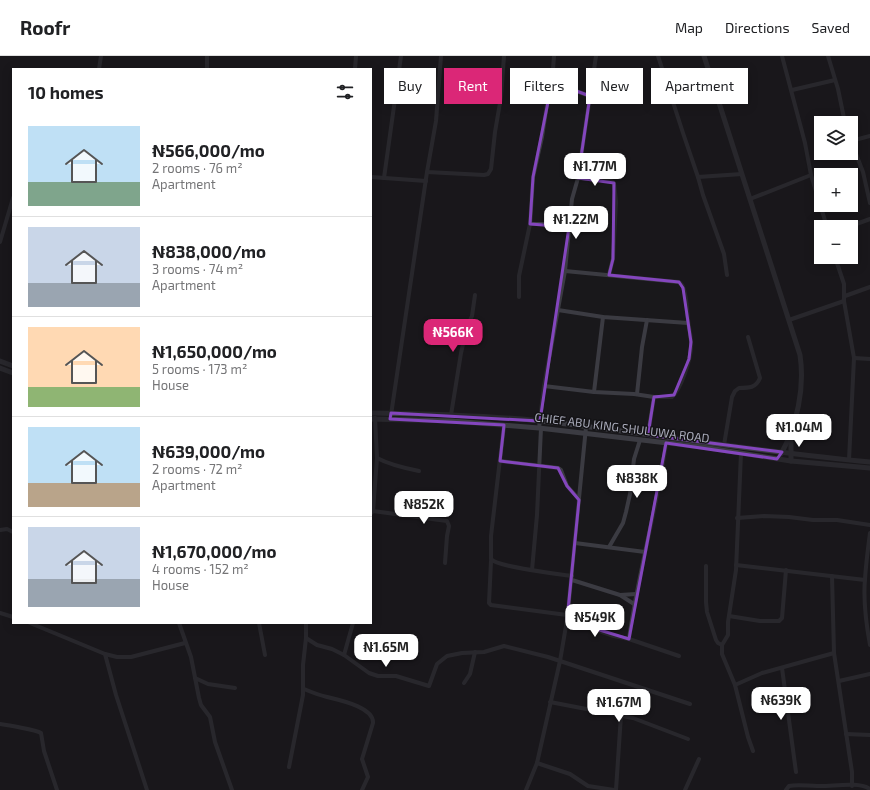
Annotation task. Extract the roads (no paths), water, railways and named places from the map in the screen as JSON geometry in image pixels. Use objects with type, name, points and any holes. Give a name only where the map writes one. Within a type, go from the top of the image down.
[{"type":"street","points":[[99,68],[101,56]]},
{"type":"street","points":[[207,68],[208,56]]},
{"type":"street","points":[[355,68],[356,56]]},
{"type":"street","points":[[384,178],[401,56]]},
{"type":"street","points":[[390,419],[436,121],[442,56]]},
{"type":"street","points":[[427,172],[484,175],[489,173],[501,97],[504,56]]},
{"type":"street","points":[[553,68],[554,56]]},
{"type":"street","points":[[594,68],[596,56]]},
{"type":"street","points":[[658,56],[703,195],[724,254],[727,275]]},
{"type":"street","points":[[704,56],[800,355],[802,371],[800,399],[789,444],[791,461]]},
{"type":"street","points":[[782,56],[806,143],[811,175],[825,220]]},
{"type":"street","points":[[828,56],[843,116]]},
{"type":"street","points":[[792,90],[835,80]]},
{"type":"street","points":[[519,297],[519,276],[530,224],[532,177],[542,136],[547,104]]},
{"type":"street","points":[[532,570],[540,466],[540,421],[544,386],[565,271],[572,199],[578,178],[589,104]]},
{"type":"street","points":[[858,139],[870,136]]},
{"type":"street","points":[[858,158],[869,189],[870,203]]},
{"type":"street","points":[[698,177],[742,174]]},
{"type":"street","points":[[750,199],[811,175]]},
{"type":"street","points":[[372,177],[426,181]]},
{"type":"street","points":[[578,178],[611,181],[614,183],[616,202],[613,259],[609,275]]},
{"type":"street","points":[[0,242],[12,201]]},
{"type":"street","points":[[858,223],[870,219]]},
{"type":"street","points":[[530,224],[548,224],[569,227]]},
{"type":"street","points":[[837,264],[844,284],[844,301],[854,358],[850,460]]},
{"type":"street","points":[[544,386],[594,392],[672,397],[676,393],[688,364],[691,347],[683,288],[679,282],[565,271]]},
{"type":"street","points":[[845,296],[870,287]]},
{"type":"street","points":[[451,415],[461,353],[467,327],[472,316],[475,295]]},
{"type":"street","points":[[789,320],[844,301]]},
{"type":"street","points":[[558,310],[603,317],[688,323]]},
{"type":"street","points":[[594,392],[603,317]]},
{"type":"street","points":[[637,394],[642,347],[647,320]]},
{"type":"street","points":[[724,445],[733,394],[739,388],[750,388],[756,385],[760,378],[748,337]]},
{"type":"street","points":[[854,358],[870,359]]},
{"type":"street","points":[[0,361],[12,366]]},
{"type":"street","points":[[0,368],[12,372]]},
{"type":"street","points":[[648,435],[654,397]]},
{"type":"street","points":[[445,563],[447,536],[450,526],[447,521],[372,512],[377,458],[373,416],[391,413],[451,415],[540,421],[770,451],[870,462]]},
{"type":"street","name":"CHIEF ABU KING SHULUWA ROAD","points":[[373,416],[390,419],[540,428],[666,443],[791,461],[870,468]]},
{"type":"street","points":[[504,425],[490,547],[491,561],[489,603],[491,605],[567,617],[614,636],[629,639],[679,656]]},
{"type":"street","points":[[526,790],[537,763],[560,661],[572,578],[586,428]]},
{"type":"street","points":[[609,547],[623,522],[626,512],[630,494],[634,459],[640,440]]},
{"type":"street","points":[[629,639],[636,594],[658,494],[666,443]]},
{"type":"street","points":[[770,451],[789,444]]},
{"type":"street","points":[[778,459],[789,444]]},
{"type":"street","points":[[789,444],[798,454]]},
{"type":"street","points":[[741,454],[736,565],[728,635],[722,645],[722,654],[735,685],[753,751]]},
{"type":"street","points":[[377,458],[388,464],[419,471]]},
{"type":"street","points":[[500,461],[540,466],[553,466],[558,468],[561,470],[567,486],[579,498]]},
{"type":"street","points":[[738,518],[764,516],[789,517],[816,520],[837,520],[870,525]]},
{"type":"street","points":[[0,530],[7,529],[12,532]]},
{"type":"street","points":[[870,533],[864,580],[870,645]]},
{"type":"street","points":[[575,543],[645,552]]},
{"type":"street","points":[[491,561],[572,578],[620,595],[634,604]]},
{"type":"street","points":[[736,565],[864,580]]},
{"type":"street","points":[[706,566],[707,612],[716,640],[722,645]]},
{"type":"street","points":[[729,616],[780,621],[782,618],[786,570]]},
{"type":"street","points":[[832,576],[834,653],[852,772],[852,786]]},
{"type":"street","points":[[620,595],[636,594]]},
{"type":"street","points":[[0,612],[12,617]]},
{"type":"street","points":[[32,624],[105,654],[117,657],[132,657],[185,643]]},
{"type":"street","points":[[179,624],[191,657],[201,705],[210,716],[215,742],[232,790]]},
{"type":"street","points":[[259,624],[265,655]]},
{"type":"street","points":[[289,767],[304,689],[303,664],[306,624]]},
{"type":"street","points":[[344,653],[352,624]]},
{"type":"street","points":[[306,638],[317,644],[344,653],[369,673],[378,676],[396,676],[429,686],[437,664],[444,658],[453,655],[487,651],[504,646],[560,661],[690,704]]},
{"type":"street","points":[[464,683],[470,674],[475,652]]},
{"type":"street","points":[[735,685],[757,675],[834,653]]},
{"type":"street","points":[[105,654],[116,695],[147,790]]},
{"type":"street","points":[[782,668],[796,772]]},
{"type":"street","points":[[838,681],[870,674]]},
{"type":"street","points":[[195,678],[208,684],[235,688]]},
{"type":"street","points":[[304,689],[354,705],[370,714],[372,717],[373,723],[362,759],[368,777],[362,790]]},
{"type":"street","points":[[550,702],[633,718],[688,739]]},
{"type":"street","points":[[537,763],[570,774],[588,786],[615,790],[621,715]]},
{"type":"street","points":[[0,724],[37,731],[40,733],[44,751],[57,790]]},
{"type":"street","points":[[846,734],[870,735]]},
{"type":"street","points":[[685,790],[699,759]]},
{"type":"street","points":[[786,790],[789,786],[793,785],[852,786],[870,789]]}]
